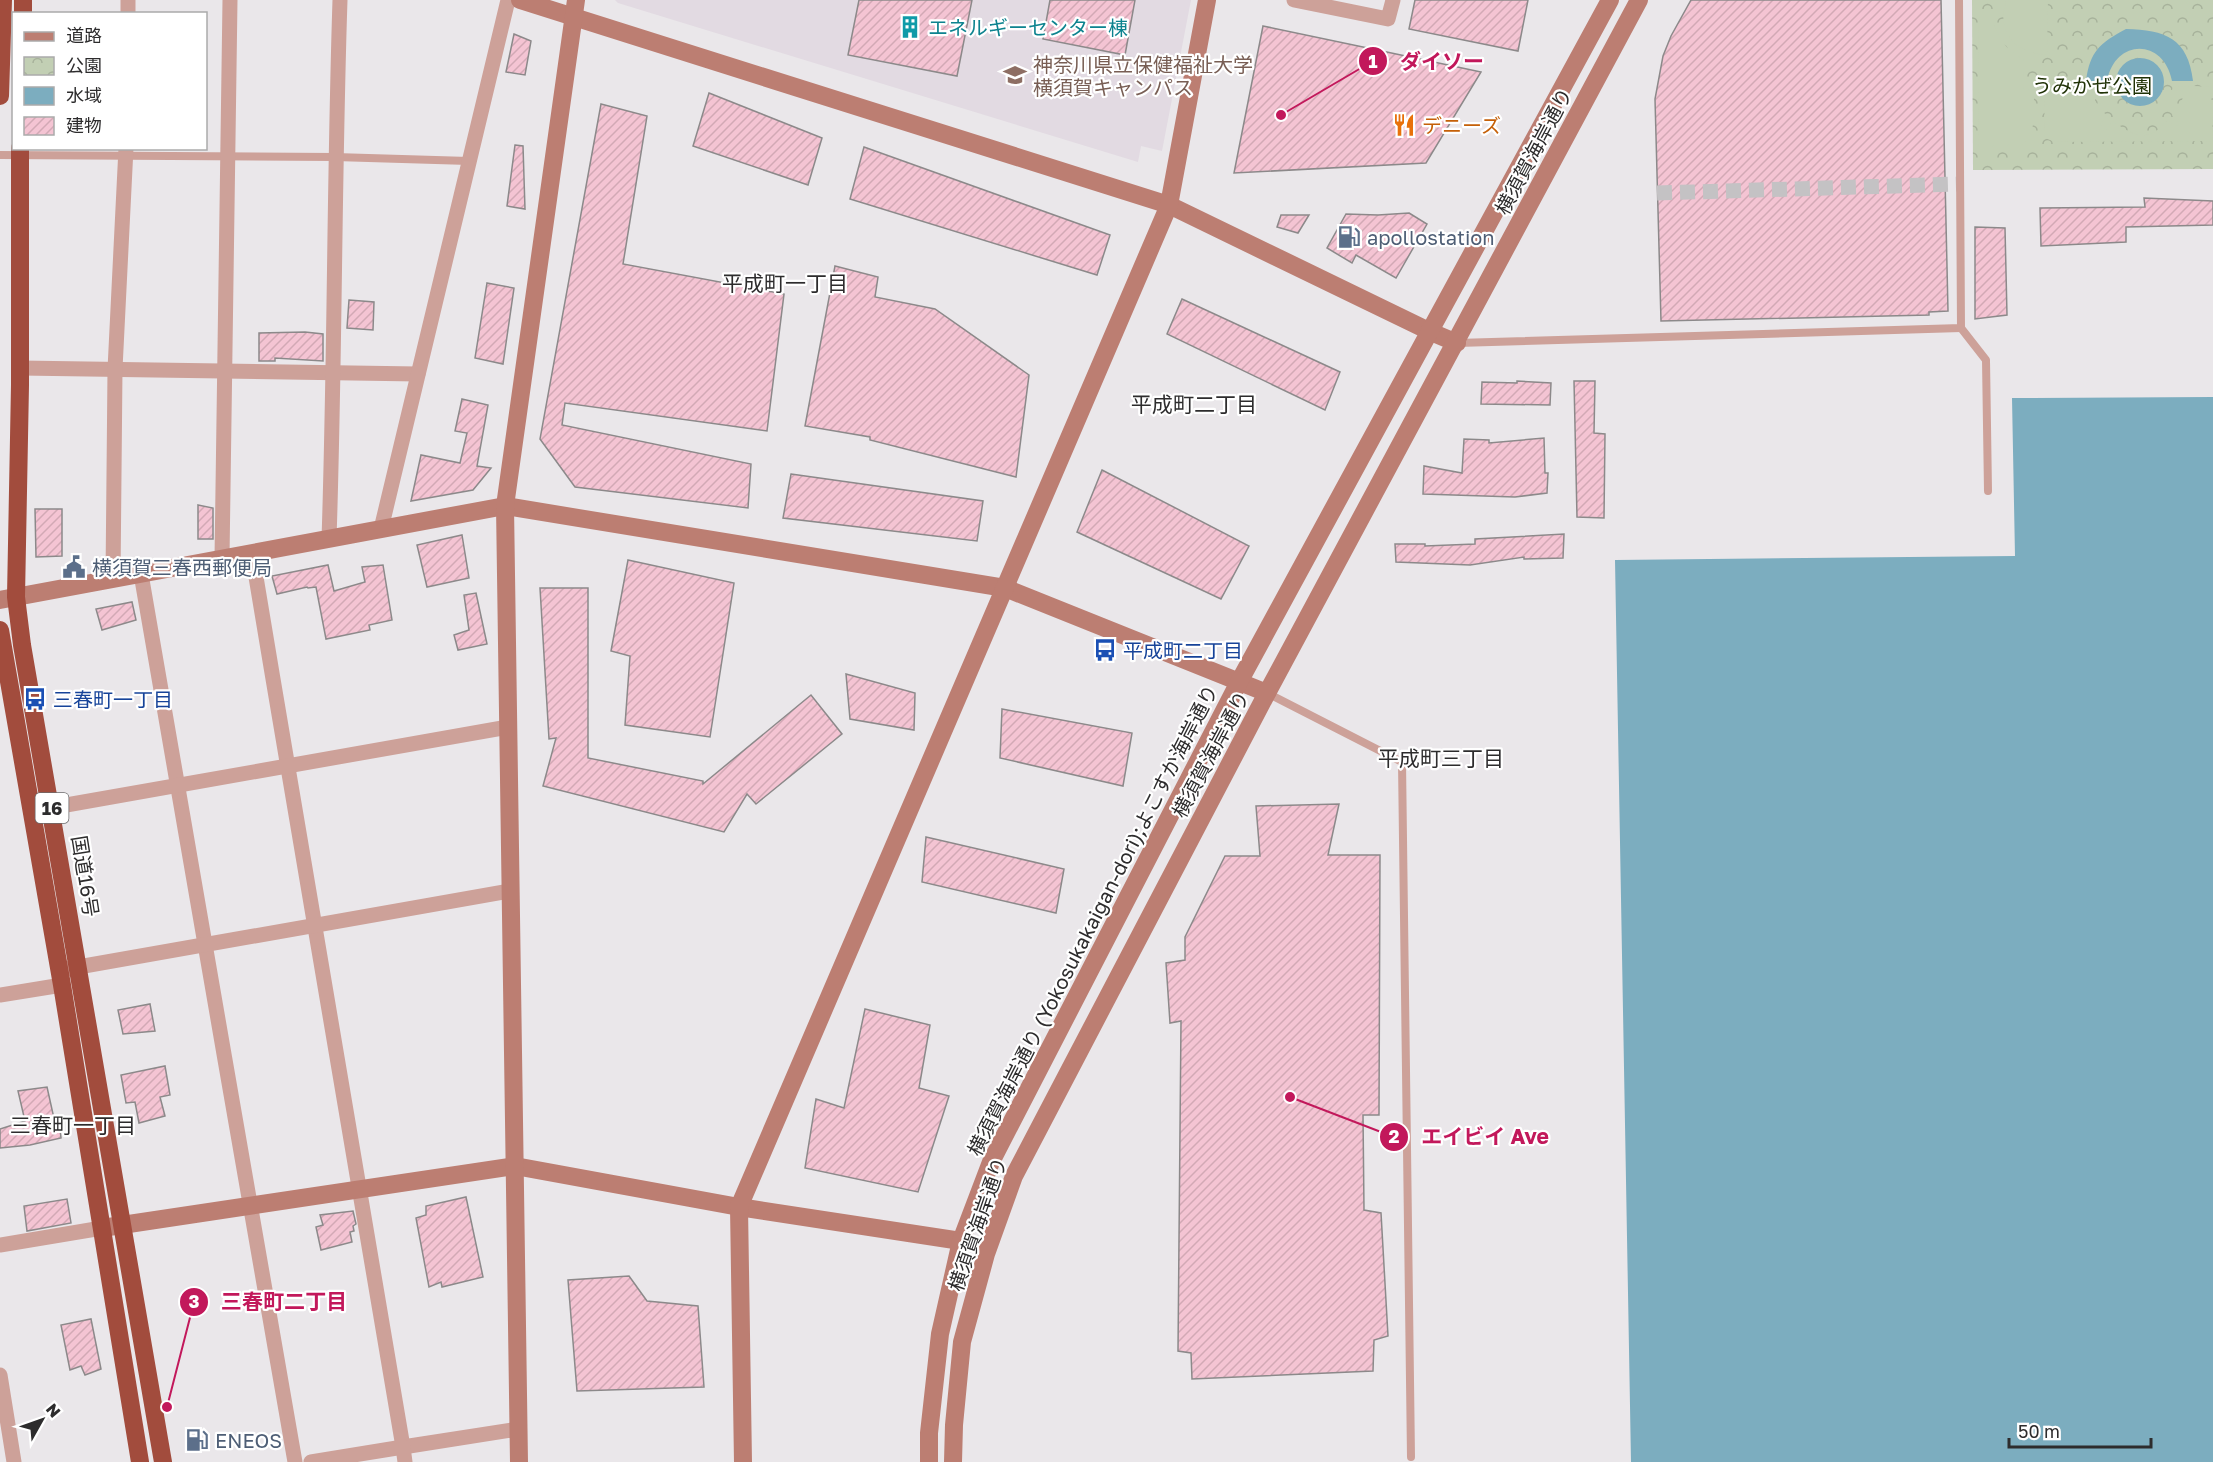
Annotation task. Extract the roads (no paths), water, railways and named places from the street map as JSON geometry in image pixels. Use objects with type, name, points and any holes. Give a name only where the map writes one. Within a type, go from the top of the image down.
[{"type":"highway","points":[[0,96],[3,0]]},
{"type":"highway","name":"国道16号","points":[[19,151],[20,368],[8,598],[22,645],[52,808],[121,1226],[163,1462]]},
{"type":"highway","name":"16","points":[[0,630],[33,811],[140,1462]]},
{"type":"street","points":[[222,558],[230,0]]},
{"type":"street","points":[[329,539],[340,0]]},
{"type":"street","points":[[381,529],[508,0]]},
{"type":"street","points":[[520,0],[574,9],[1169,205],[1457,343]]},
{"type":"street","points":[[743,1462],[740,1207],[1169,205],[1207,0]]},
{"type":"street","points":[[1294,0],[1388,19],[1393,0]]},
{"type":"street","name":"横須賀海岸通り (Yokosukakaigan-dori);よこすか海岸通り","points":[[929,1462],[929,1433],[940,1335],[961,1241],[991,1162],[1239,682],[1610,0]]},
{"type":"street","name":"横須賀海岸通り","points":[[953,1462],[962,1342],[986,1254],[1014,1176],[1267,693],[1457,343],[1639,0]]},
{"type":"street","points":[[519,1462],[505,506],[574,9]]},
{"type":"street","points":[[113,579],[115,369],[125,151]]},
{"type":"street","points":[[20,368],[418,374]]},
{"type":"street","points":[[8,598],[505,506],[1005,588],[1267,693]]},
{"type":"street","points":[[252,553],[404,1454]]},
{"type":"street","points":[[141,574],[295,1462]]},
{"type":"street","points":[[33,811],[508,728]]},
{"type":"street","points":[[0,995],[61,978],[78,968],[510,891]]},
{"type":"street","points":[[0,1245],[514,1166],[740,1207],[961,1241]]},
{"type":"street","points":[[0,1375],[14,1462]]},
{"type":"street","points":[[311,1462],[404,1454],[518,1429]]},
{"type":"lane","points":[[1959,0],[1962,328],[1986,360],[1988,491]]},
{"type":"lane","points":[[0,155],[19,151],[125,151],[227,157],[469,161]]},
{"type":"lane","points":[[1457,343],[1962,328]]},
{"type":"lane","points":[[1267,693],[1402,762],[1411,1457]]},
{"type":"water","points":[[2126,29],[2152,32],[2172,39],[2186,55],[2193,81],[2172,81],[2160,57],[2150,51],[2140,49],[2129,51],[2119,57],[2107,81],[2086,81],[2090,62],[2098,49]]},
{"type":"water","points":[[2135,58],[2145,58],[2157,65],[2164,77],[2164,87],[2157,99],[2145,106],[2135,106],[2120,95],[2116,87],[2116,77],[2127,62]]},
{"type":"water","points":[[2213,397],[2213,1462],[1631,1462],[1615,560],[2015,556],[2012,398]]},
{"type":"tunnel","points":[[1657,193],[1960,184]]},
{"type":"place","name":"エネルギーセンター棟","points":[[910,27]]},
{"type":"place","name":"神奈川県立保健福祉大学 横須賀キャンパス","points":[[1015,75]]},
{"type":"place","name":"ダイソー","points":[[1281,115]]},
{"type":"place","name":"デニーズ","points":[[1404,125]]},
{"type":"place","name":"apollostation","points":[[1349,237]]},
{"type":"place","name":"横須賀三春西郵便局","points":[[74,567]]},
{"type":"place","name":"平成町二丁目","points":[[1105,650]]},
{"type":"place","name":"三春町一丁目","points":[[35,699]]},
{"type":"place","name":"エイビイ Ave","points":[[1290,1097]]},
{"type":"place","name":"三春町二丁目","points":[[167,1407]]},
{"type":"place","name":"ENEOS","points":[[197,1440]]},
{"type":"district","name":"平成町一丁目","points":[[785,283]]},
{"type":"district","name":"平成町二丁目","points":[[1194,404]]},
{"type":"district","name":"平成町三丁目","points":[[1441,758]]},
{"type":"district","name":"三春町一丁目","points":[[73,1125]]},
{"type":"park label","name":"うみかぜ公園","points":[[2092,85]]}]
